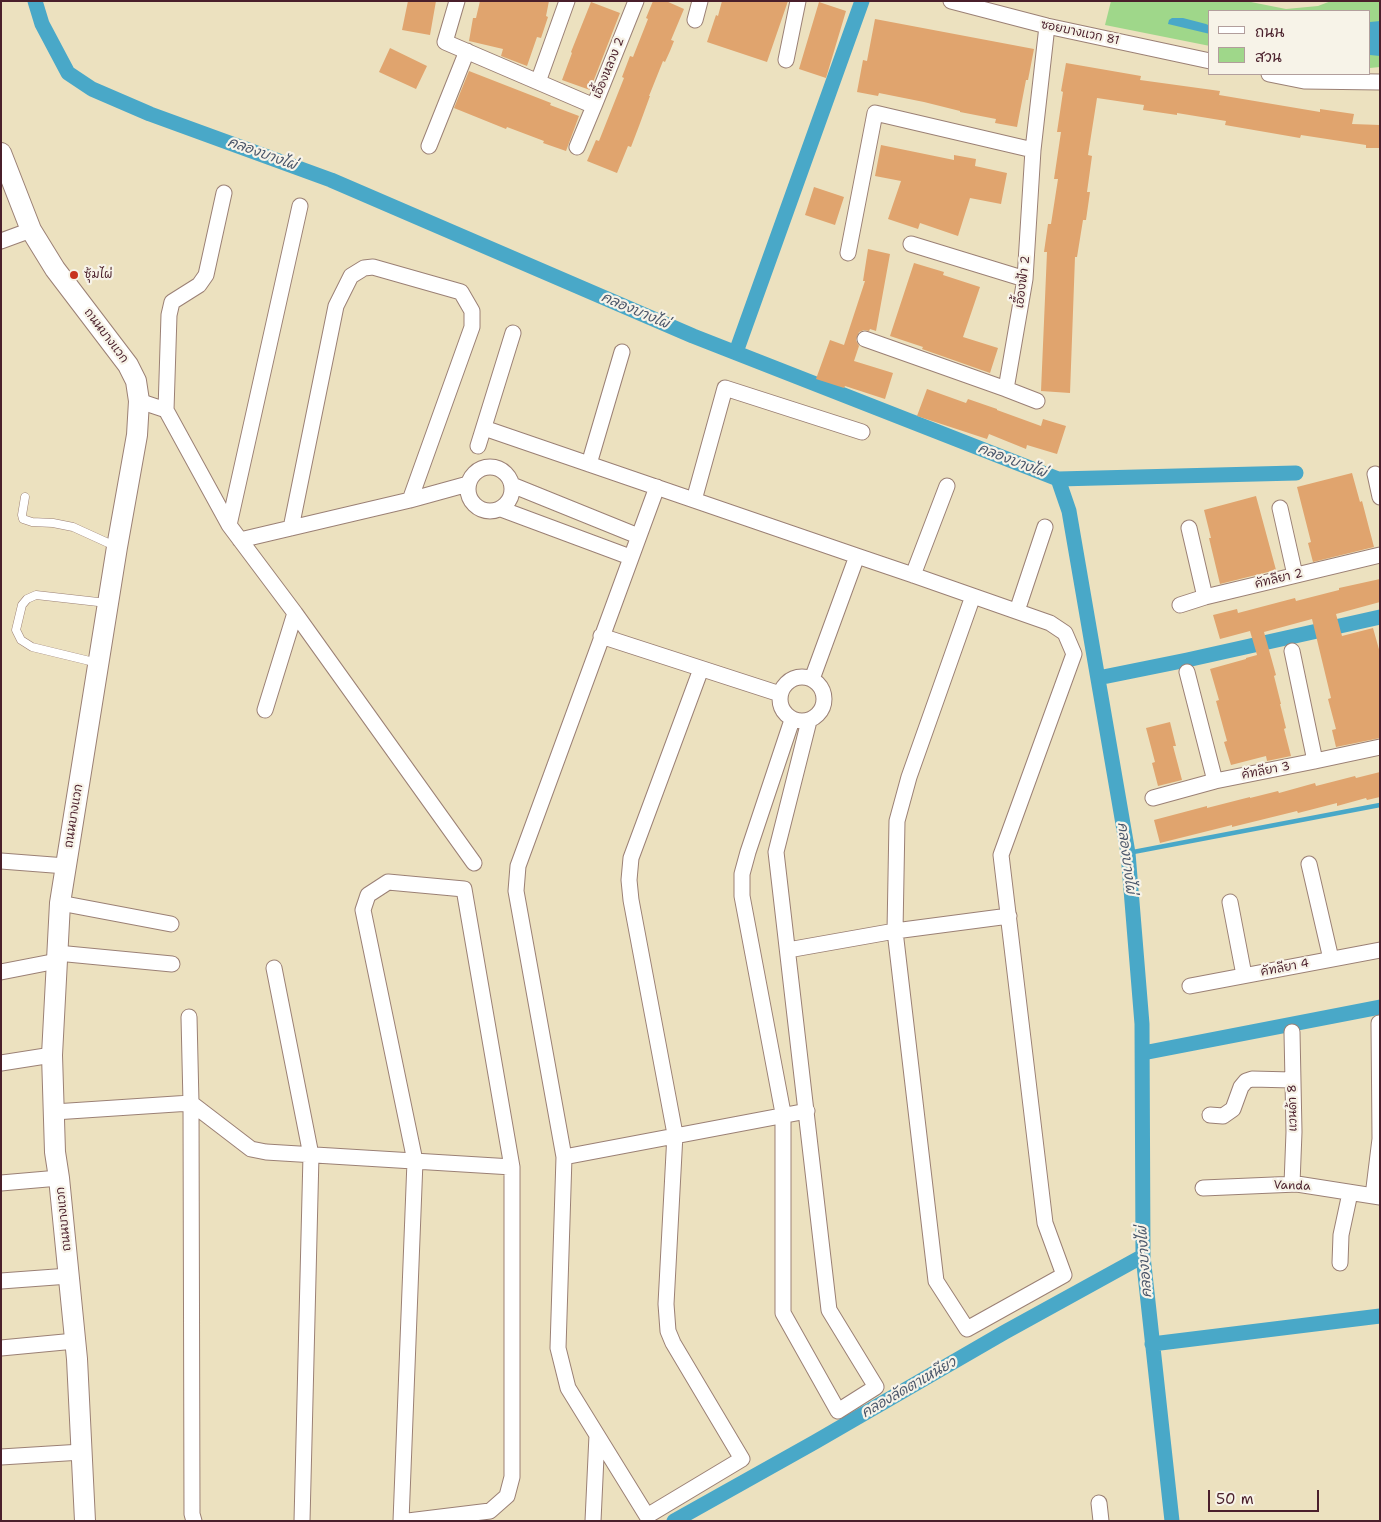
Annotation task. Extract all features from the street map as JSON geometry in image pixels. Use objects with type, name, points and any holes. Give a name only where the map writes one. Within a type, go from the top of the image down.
[{"type":"main road","name":"ถนนบางแวก","points":[[1,153],[31,230],[55,269],[128,365],[136,381],[139,401],[138,435],[107,603],[60,902],[52,1055],[55,1152],[60,1178],[75,1341],[85,1521]]},
{"type":"street","name":"เอื้องหลวง 2","points":[[457,1],[445,42],[594,106],[636,1]]},
{"type":"street","points":[[538,82],[567,1]]},
{"type":"street","points":[[695,20],[700,1]]},
{"type":"street","points":[[786,60],[798,1]]},
{"type":"street","name":"ซอยบางแวก 81","points":[[951,1],[1047,26],[1208,61]]},
{"type":"street","name":"เอื้องฟ้า 2","points":[[1006,388],[1025,278],[1033,150],[1047,26]]},
{"type":"street","points":[[429,146],[467,52]]},
{"type":"street","points":[[1274,75],[1304,81],[1380,82]]},
{"type":"street","points":[[577,147],[594,106]]},
{"type":"street","points":[[848,253],[875,113],[1033,150]]},
{"type":"street","points":[[224,193],[206,274],[199,286],[172,302],[169,315],[166,410],[228,525],[295,613],[474,863]]},
{"type":"street","points":[[228,525],[300,206]]},
{"type":"street","points":[[1,242],[31,230]]},
{"type":"street","points":[[911,244],[1025,278]]},
{"type":"street","points":[[291,528],[336,306],[351,276],[364,268],[373,267],[461,292],[472,311],[472,327],[410,500]]},
{"type":"street","points":[[478,446],[512,333]]},
{"type":"street","points":[[865,339],[1006,388],[1037,401]]},
{"type":"street","points":[[589,464],[622,352]]},
{"type":"street","points":[[694,500],[725,388],[862,432]]},
{"type":"street","points":[[139,401],[166,410]]},
{"type":"street","points":[[484,428],[1017,611],[1050,623],[1065,633],[1074,654],[1001,855],[1045,1224],[1064,1276],[968,1329],[936,1281],[895,930],[898,821],[909,777],[973,596]]},
{"type":"street","points":[[490,466],[504,472],[512,485],[512,492],[506,505],[494,512],[486,512],[474,505],[469,499],[468,484],[476,471],[490,466]]},
{"type":"street","points":[[1375,474],[1380,497]]},
{"type":"street","points":[[240,540],[410,500],[468,484]]},
{"type":"street","points":[[512,485],[638,536]]},
{"type":"street","points":[[913,575],[947,486]]},
{"type":"street","points":[[657,487],[518,866],[516,891],[564,1158],[558,1348],[568,1388],[647,1516],[742,1459],[673,1343],[668,1331],[666,1304],[675,1136],[629,880],[631,858],[701,668]]},
{"type":"street","points":[[1280,508],[1295,575]]},
{"type":"street","points":[[500,509],[630,557]]},
{"type":"street","points":[[1017,611],[1044,527]]},
{"type":"street","points":[[1189,528],[1205,597]]},
{"type":"street","name":"คัทลียา 2","points":[[1180,605],[1205,597],[1380,555]]},
{"type":"street","points":[[812,679],[857,556]]},
{"type":"street","points":[[265,710],[295,613]]},
{"type":"street","points":[[601,636],[780,694]]},
{"type":"street","points":[[1292,651],[1315,761]]},
{"type":"street","points":[[1187,672],[1215,781]]},
{"type":"street","points":[[798,677],[812,679],[818,684],[824,697],[821,712],[816,717],[803,722],[792,720],[781,709],[779,702],[780,694],[782,688],[792,679],[798,677]]},
{"type":"street","points":[[792,720],[748,852],[742,874],[742,896],[783,1116],[783,1314],[838,1411],[876,1387],[829,1310],[776,852],[809,720]]},
{"type":"street","name":"คัทลียา 3","points":[[1153,798],[1215,781],[1380,747]]},
{"type":"street","points":[[1,860],[66,866]]},
{"type":"street","points":[[1309,864],[1331,959]]},
{"type":"street","points":[[401,1521],[415,1161],[363,910],[368,896],[388,882],[464,889],[512,1167],[512,1477],[506,1496],[490,1511],[408,1521]]},
{"type":"street","points":[[60,902],[171,924]]},
{"type":"street","points":[[1230,902],[1244,975]]},
{"type":"street","points":[[788,950],[895,930],[1009,916]]},
{"type":"street","name":"คัทลียา 4","points":[[1190,986],[1380,950]]},
{"type":"street","points":[[1,972],[57,957],[172,964]]},
{"type":"street","points":[[274,968],[311,1155],[302,1521]]},
{"type":"street","points":[[189,1017],[192,1514],[194,1521]]},
{"type":"street","points":[[1376,1197],[1380,1139],[1378,1024]]},
{"type":"street","name":"แวนด้า 8","points":[[1292,1032],[1294,1132],[1292,1184]]},
{"type":"street","points":[[1,1063],[52,1055]]},
{"type":"street","points":[[1210,1115],[1223,1116],[1233,1110],[1240,1087],[1246,1081],[1252,1079],[1292,1080]]},
{"type":"street","points":[[54,1112],[191,1104],[251,1149],[266,1152],[512,1167]]},
{"type":"street","points":[[564,1158],[807,1111]]},
{"type":"street","points":[[1,1183],[60,1178]]},
{"type":"street","name":"Vanda","points":[[1203,1188],[1292,1184],[1376,1197]]},
{"type":"street","points":[[1340,1264],[1341,1236],[1350,1192]]},
{"type":"street","points":[[1,1281],[69,1276]]},
{"type":"street","points":[[1,1348],[75,1341]]},
{"type":"street","points":[[593,1521],[597,1435]]},
{"type":"street","points":[[1,1457],[82,1452]]},
{"type":"street","points":[[1099,1503],[1101,1521]]},
{"type":"lane","points":[[25,497],[23,519],[73,528],[117,547]]},
{"type":"lane","points":[[98,662],[32,647],[21,640],[16,630],[22,605],[27,599],[36,595],[107,603]]},
{"type":"green space","points":[[1111,1],[1246,1],[1286,9],[1318,6],[1331,1],[1380,1],[1380,67],[1371,68],[1371,10],[1208,10],[1208,46],[1105,25]]},
{"type":"water","points":[[1172,18],[1183,18],[1206,24],[1208,25],[1208,34],[1168,24]]},
{"type":"water","points":[[1380,21],[1380,56],[1371,55],[1371,22]]},
{"type":"building","points":[[408,1],[436,1],[430,35],[402,30]]},
{"type":"building","points":[[480,1],[549,1],[546,16],[548,17],[541,38],[537,37],[527,66],[501,56],[503,49],[469,41],[473,18],[476,18]]},
{"type":"building","points":[[653,1],[666,1],[684,9],[671,40],[674,41],[665,62],[663,61],[631,147],[628,146],[617,173],[587,161],[596,140],[599,141],[624,78],[622,77],[630,56],[633,57],[648,19],[646,18]]},
{"type":"building","points":[[722,1],[788,1],[767,62],[707,42]]},
{"type":"building","points":[[591,2],[620,13],[590,90],[562,80]]},
{"type":"building","points":[[819,2],[846,11],[826,78],[799,69]]},
{"type":"building","points":[[875,19],[1034,49],[1017,127],[995,123],[996,119],[924,102],[879,93],[878,96],[857,92],[863,60],[867,61]]},
{"type":"building","points":[[390,48],[427,66],[416,89],[379,72]]},
{"type":"building","points":[[1066,63],[1141,76],[1140,80],[1220,91],[1219,95],[1320,112],[1320,109],[1354,114],[1352,124],[1380,125],[1380,148],[1366,148],[1366,145],[1301,135],[1300,138],[1225,125],[1226,121],[1143,110],[1144,105],[1097,98],[1088,155],[1092,156],[1087,192],[1090,192],[1086,220],[1083,220],[1077,257],[1075,257],[1070,393],[1041,391],[1047,252],[1044,252],[1048,224],[1051,224],[1058,179],[1054,179],[1061,132],[1057,132]]},
{"type":"building","points":[[469,71],[579,116],[566,151],[454,108]]},
{"type":"building","points":[[881,145],[954,160],[954,155],[976,159],[975,166],[1007,173],[1001,204],[970,198],[958,236],[920,223],[918,229],[888,219],[901,181],[875,176]]},
{"type":"building","points":[[814,187],[844,197],[835,225],[805,215]]},
{"type":"building","points":[[868,249],[890,254],[876,331],[870,329],[869,331],[859,332],[856,340],[859,346],[854,361],[893,373],[885,399],[816,379],[830,340],[844,345],[865,281],[863,281]]},
{"type":"building","points":[[914,263],[944,272],[943,275],[980,287],[963,337],[998,348],[990,373],[890,336]]},
{"type":"building","points":[[927,389],[966,403],[968,399],[1041,426],[1043,419],[1066,426],[1057,454],[1027,445],[1026,449],[989,434],[987,439],[917,416]]},
{"type":"building","points":[[1352,473],[1360,502],[1362,501],[1374,547],[1313,562],[1308,543],[1311,542],[1297,487]]},
{"type":"building","points":[[1256,496],[1276,570],[1220,584],[1204,510]]},
{"type":"building","points":[[1380,579],[1380,602],[1336,614],[1342,636],[1373,628],[1380,653],[1380,738],[1336,747],[1332,730],[1336,729],[1328,699],[1331,698],[1312,619],[1264,632],[1276,675],[1274,676],[1291,756],[1267,761],[1266,756],[1231,765],[1224,742],[1227,741],[1216,701],[1219,700],[1210,669],[1257,655],[1250,631],[1220,639],[1213,615],[1237,609],[1238,613],[1295,598],[1296,601],[1339,590],[1339,588]]},
{"type":"building","points":[[1170,722],[1176,746],[1173,746],[1182,780],[1158,786],[1152,763],[1155,762],[1146,728]]},
{"type":"building","points":[[1380,772],[1380,797],[1367,800],[1366,798],[1337,806],[1337,803],[1298,813],[1297,811],[1160,843],[1154,820],[1207,806],[1207,808],[1278,791],[1279,793],[1315,783],[1316,786]]},
{"type":"waterway","name":"คลองบางไผ่","points":[[35,1],[42,24],[68,73],[92,89],[150,114],[331,180],[693,336],[1058,479],[1069,511],[1128,853],[1142,1024],[1143,1256],[1172,1521]]},
{"type":"waterway","points":[[736,352],[862,1]]},
{"type":"waterway","points":[[1058,479],[1296,473]]},
{"type":"waterway","points":[[1098,678],[1380,617]]},
{"type":"waterway","points":[[1128,853],[1380,805]]},
{"type":"waterway","points":[[1143,1053],[1380,1007]]},
{"type":"waterway","name":"คลองลัดตาเหนียว","points":[[674,1521],[1005,1332],[1143,1256]]},
{"type":"waterway","points":[[1152,1344],[1380,1316]]},
{"type":"place","name":"ซุ้มไผ่","points":[[74,275]]}]
